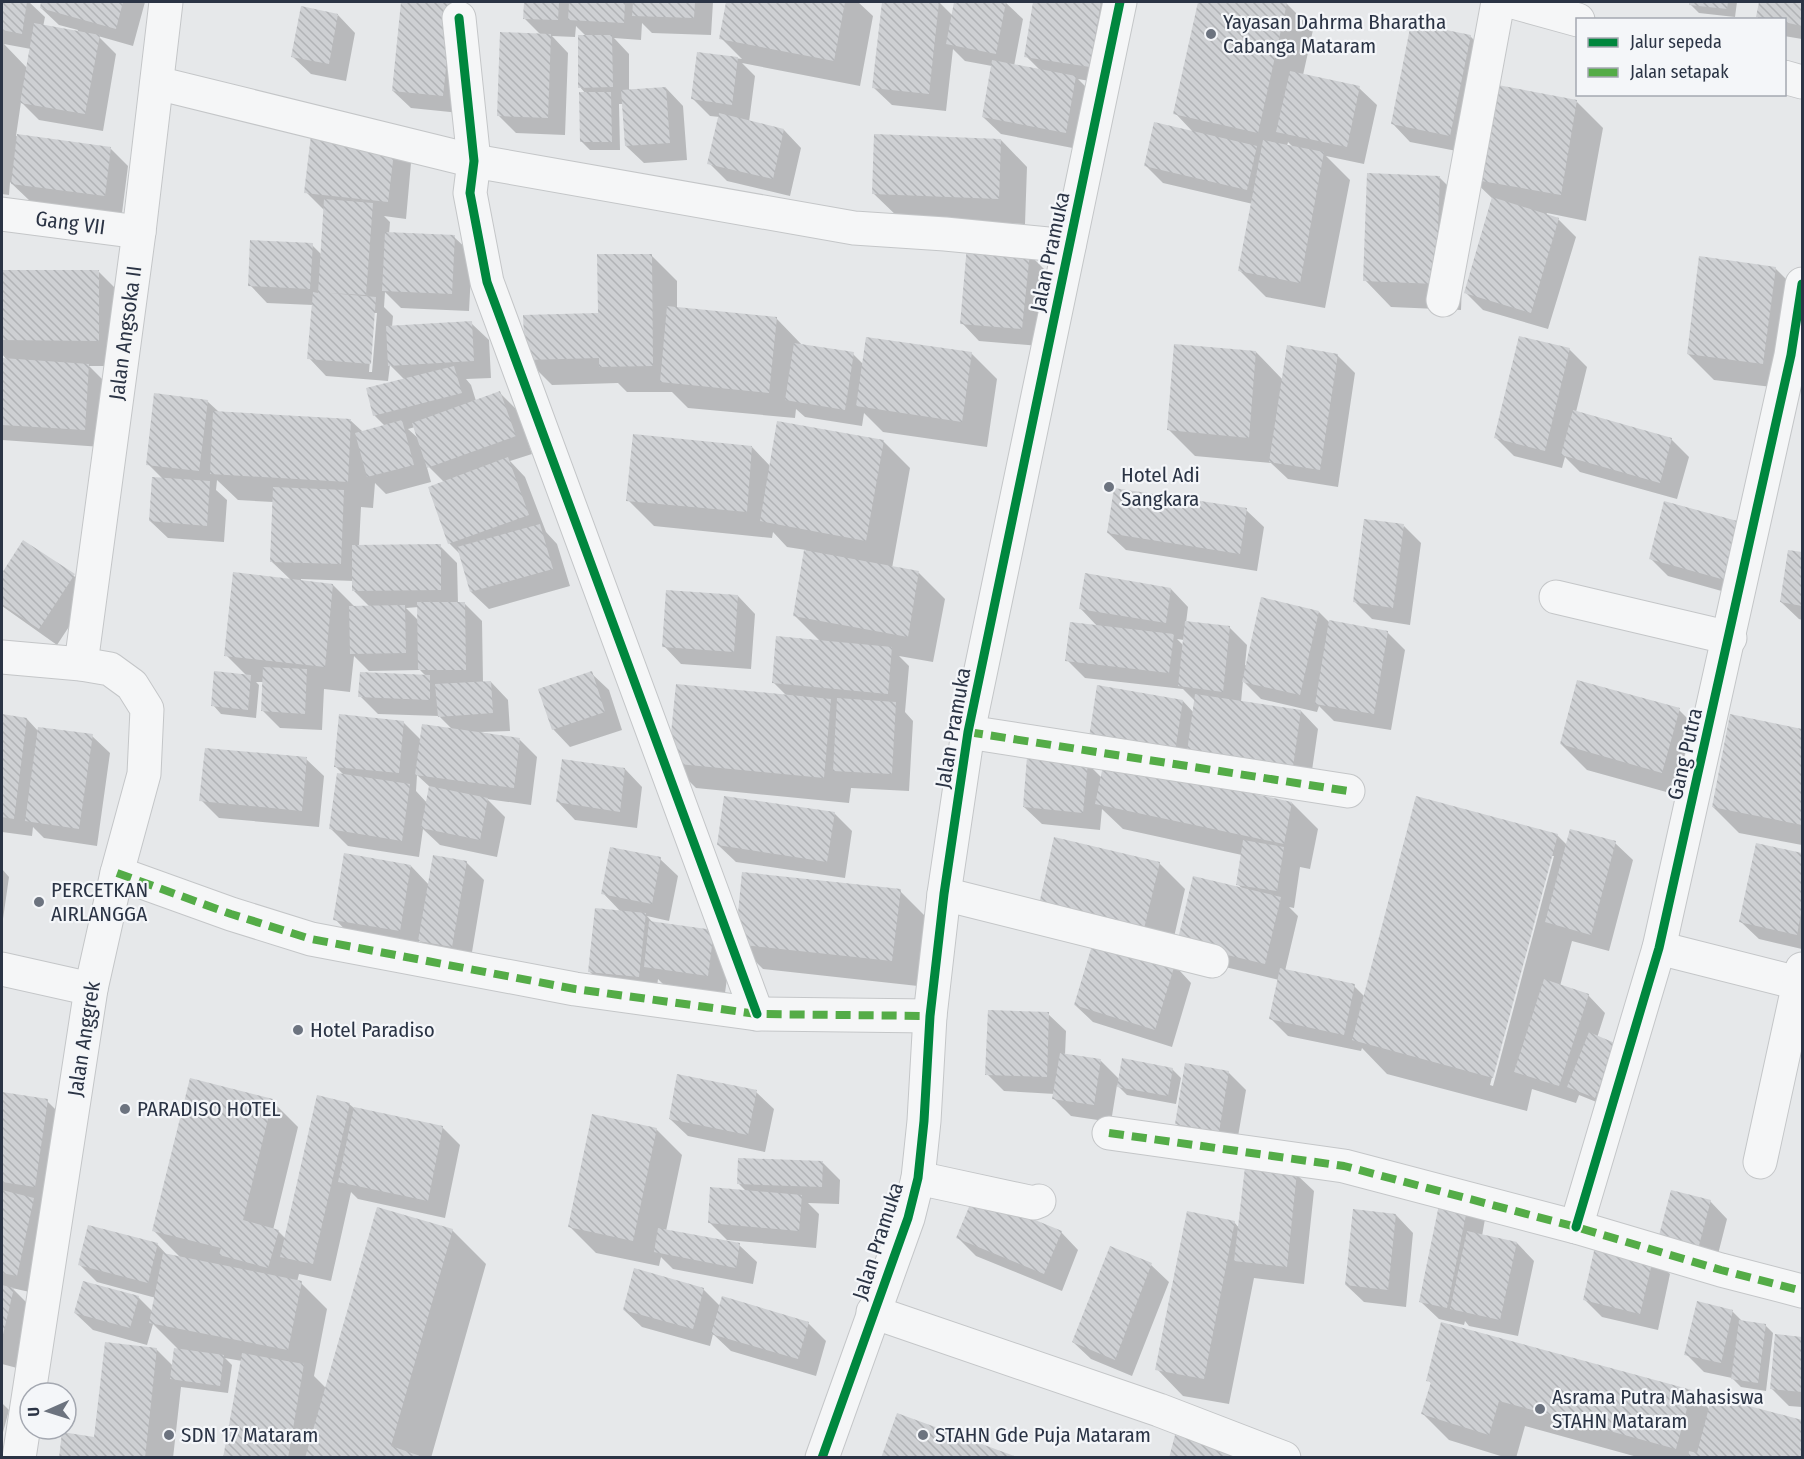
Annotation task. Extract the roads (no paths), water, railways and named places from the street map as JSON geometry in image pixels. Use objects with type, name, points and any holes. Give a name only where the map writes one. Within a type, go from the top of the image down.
[{"type":"street","name":"Jalan Angsoka II","points":[[81,664],[139,232],[166,2]]},
{"type":"street","name":"Jalan Pramuka","points":[[822,1458],[908,1218],[918,1178],[930,1016],[944,894],[968,732],[1120,2]]},
{"type":"street","points":[[1443,300],[1498,2]]},
{"type":"street","points":[[1513,2],[1576,19]]},
{"type":"street","points":[[459,18],[474,161],[470,193],[487,282],[757,1014]]},
{"type":"street","points":[[1786,77],[1803,82]]},
{"type":"street","points":[[157,83],[474,161],[854,228],[1069,246]]},
{"type":"street","name":"Gang VII","points":[[2,214],[139,232]]},
{"type":"street","name":"Gang Putra","points":[[1576,1227],[1659,948],[1730,638],[1791,355],[1803,284]]},
{"type":"street","points":[[1556,597],[1730,638]]},
{"type":"street","name":"Jalan Anggrek","points":[[2,657],[110,669],[132,685],[147,709],[144,774],[117,873],[91,988],[19,1458]]},
{"type":"street","points":[[968,732],[1348,791]]},
{"type":"street","points":[[117,873],[231,914],[311,939],[575,989],[757,1014],[930,1016]]},
{"type":"street","points":[[944,894],[1212,960]]},
{"type":"street","points":[[1659,948],[1802,979],[1760,1162]]},
{"type":"street","points":[[2,969],[91,988]]},
{"type":"street","points":[[1109,1133],[1344,1166],[1576,1227],[1721,1270],[1803,1291]]},
{"type":"street","points":[[918,1178],[1034,1203],[1039,1201]]},
{"type":"street","points":[[873,1312],[1159,1410],[1284,1458]]},
{"type":"place","name":"Yayasan Dahrma Bharatha Cabanga Mataram","points":[[1211,34]]},
{"type":"place","name":"Hotel Adi Sangkara","points":[[1109,487]]},
{"type":"place","name":"PERCETKAN AIRLANGGA","points":[[39,902]]},
{"type":"place","name":"Hotel Paradiso","points":[[298,1030]]},
{"type":"place","name":"PARADISO HOTEL","points":[[125,1109]]},
{"type":"place","name":"Asrama Putra Mahasiswa STAHN Mataram","points":[[1540,1409]]},
{"type":"place","name":"SDN 17 Mataram","points":[[169,1435]]},
{"type":"place","name":"STAHN Gde Puja Mataram","points":[[923,1435]]}]
